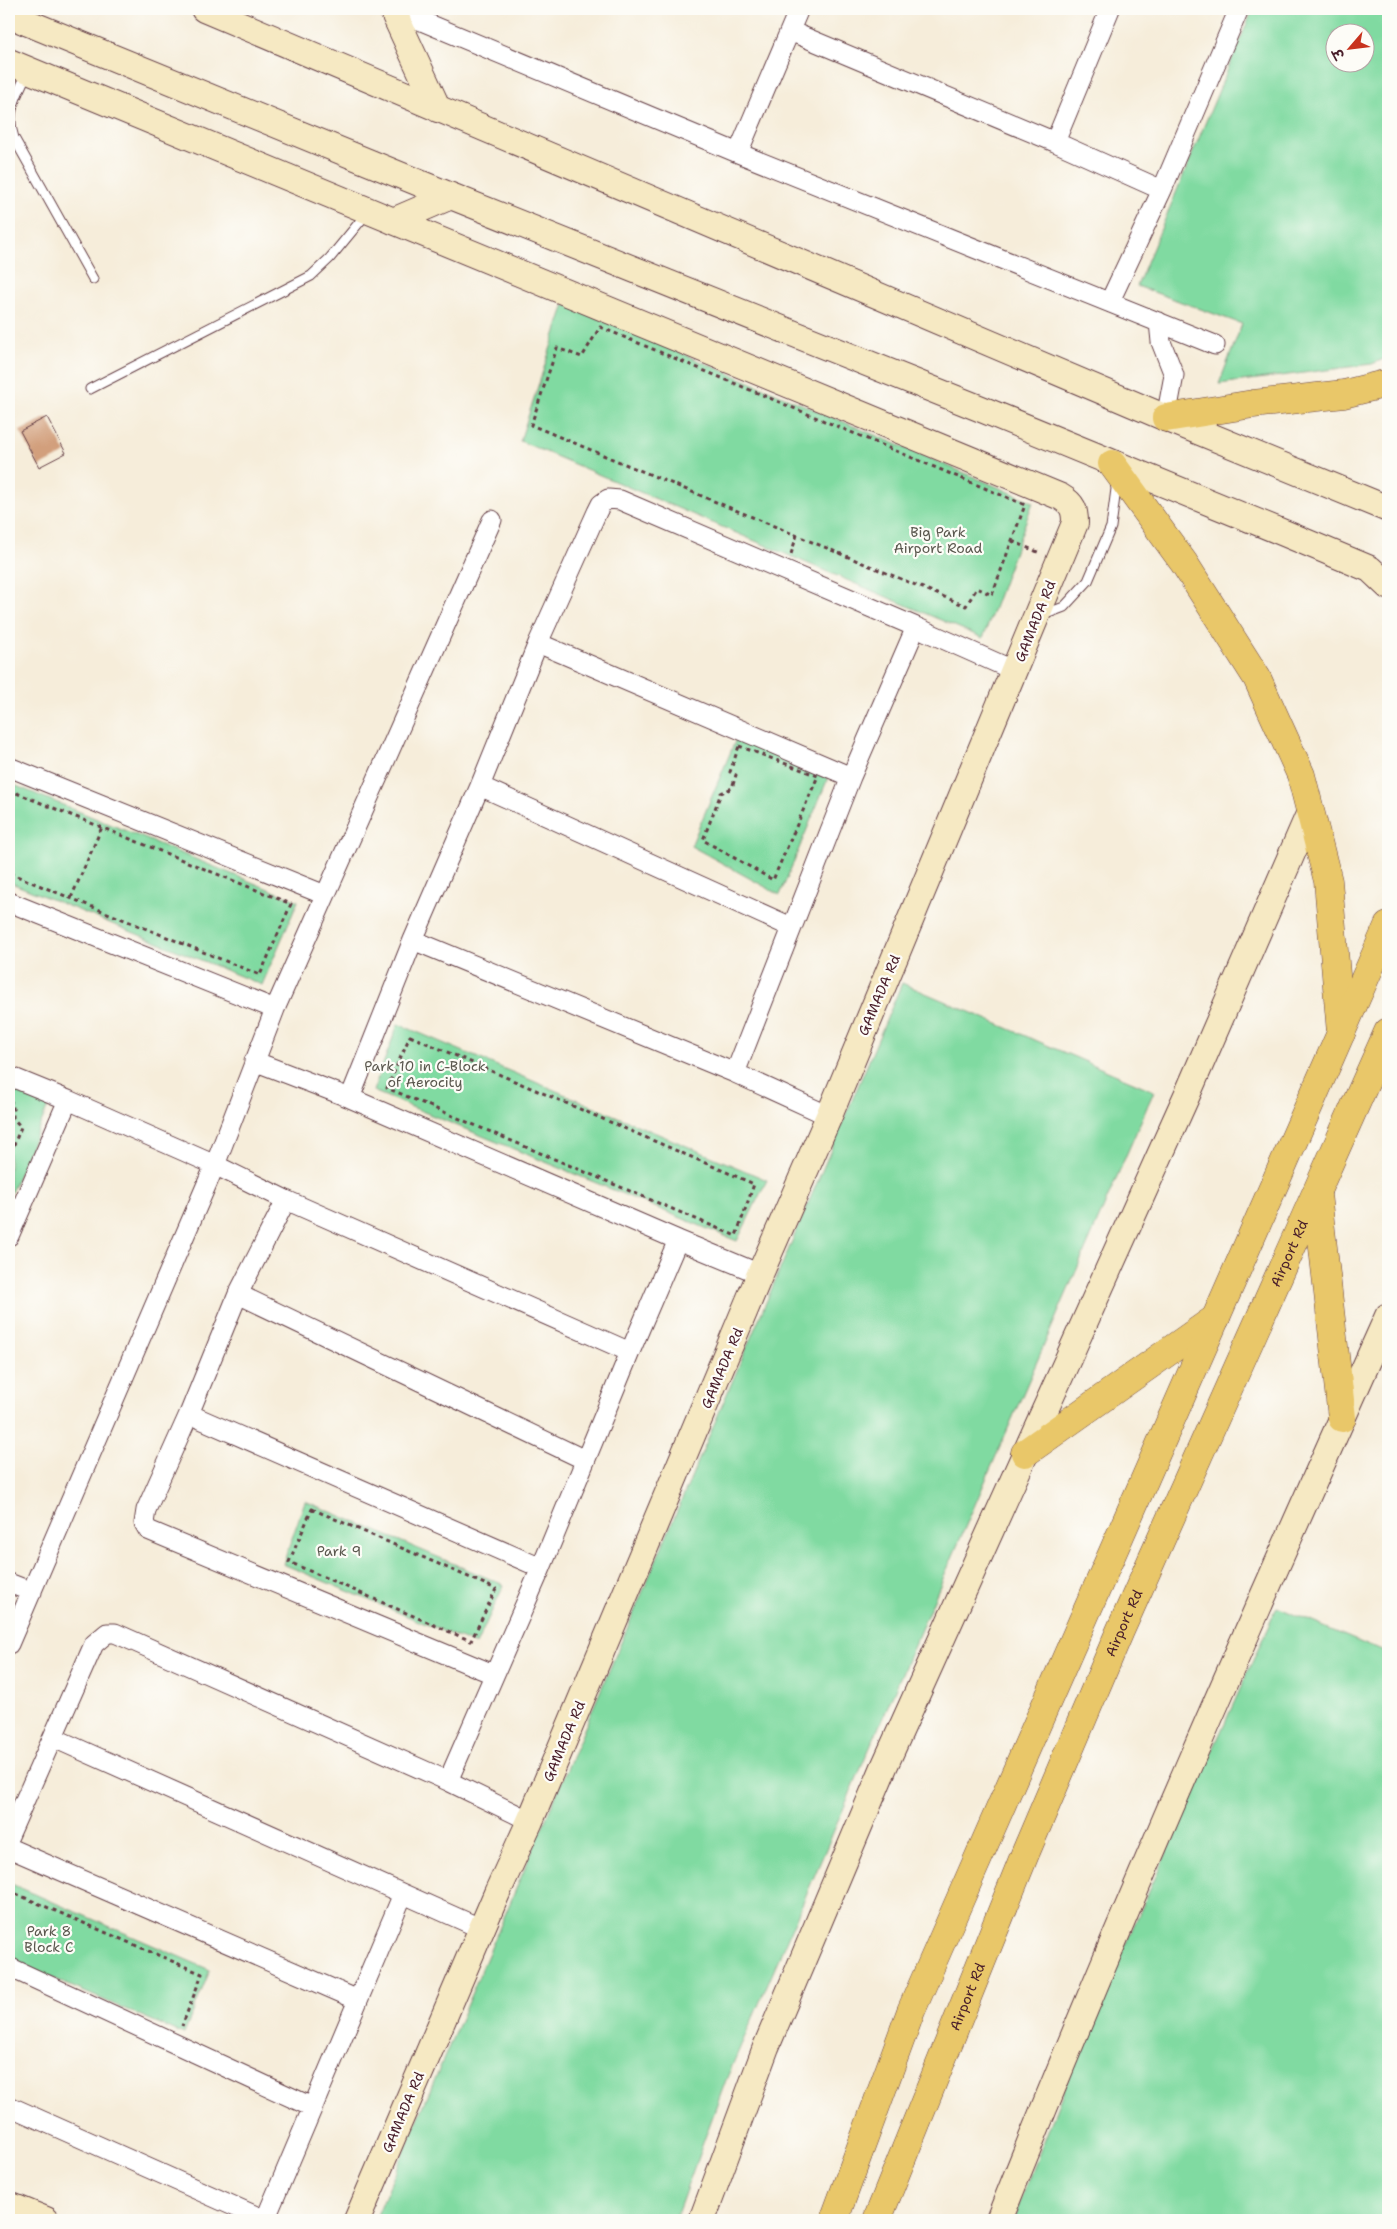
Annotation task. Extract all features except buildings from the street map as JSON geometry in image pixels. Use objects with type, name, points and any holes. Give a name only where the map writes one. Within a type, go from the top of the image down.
[{"type":"main road","points":[[1166,418],[1252,404],[1344,394],[1388,383]]},
{"type":"main road","points":[[1112,464],[1184,563],[1257,678],[1301,775],[1328,881],[1341,1037]]},
{"type":"main road","points":[[834,2220],[911,2011],[1341,1037],[1388,926]]},
{"type":"main road","name":"Airport Rd","points":[[877,2220],[1025,1854],[1117,1640],[1388,1032]]},
{"type":"main road","points":[[1316,1192],[1342,1418]]},
{"type":"main road","points":[[1025,1453],[1216,1318]]},
{"type":"street","points":[[204,9],[1166,418],[1388,509]]},
{"type":"street","points":[[393,9],[438,109]]},
{"type":"street","points":[[393,9],[738,153],[1215,345]]},
{"type":"street","points":[[738,153],[798,9]]},
{"type":"street","points":[[1055,142],[1110,9]]},
{"type":"street","points":[[1110,302],[1162,190],[1238,9]]},
{"type":"street","points":[[9,15],[451,196],[979,408],[1370,569],[1388,586]]},
{"type":"street","points":[[790,30],[1055,142],[1162,190]]},
{"type":"street","points":[[18,66],[392,221],[451,196]]},
{"type":"street","name":"GAMADA Rd","points":[[357,2220],[530,1821],[760,1274],[829,1116],[1075,523],[1075,511],[1070,503],[1062,497],[392,221]]},
{"type":"street","points":[[1159,322],[1161,342],[1174,375],[1166,418]]},
{"type":"street","points":[[350,1098],[413,940],[480,786],[538,643],[597,512],[608,499],[620,500],[1015,671]]},
{"type":"street","points":[[9,1644],[215,1165],[275,1009],[492,520]]},
{"type":"street","points":[[735,1073],[851,778],[916,627]]},
{"type":"street","points":[[538,643],[851,778]]},
{"type":"street","points":[[9,767],[325,895]]},
{"type":"street","points":[[480,786],[791,927]]},
{"type":"street","points":[[702,2220],[774,2029],[884,1766],[1187,1095],[1310,812]]},
{"type":"street","points":[[9,902],[275,1009]]},
{"type":"street","points":[[413,940],[735,1073],[829,1116]]},
{"type":"street","points":[[254,1061],[350,1098],[760,1274]]},
{"type":"street","points":[[9,1076],[215,1165],[286,1200],[630,1352]]},
{"type":"street","points":[[9,1236],[68,1100]]},
{"type":"street","points":[[286,1200],[238,1294],[189,1414],[146,1510],[144,1523],[148,1530],[494,1674]]},
{"type":"street","points":[[448,1781],[541,1568],[678,1240]]},
{"type":"street","points":[[238,1294],[585,1460]]},
{"type":"street","points":[[1000,2220],[1070,2042],[1280,1555],[1388,1316]]},
{"type":"street","points":[[189,1414],[541,1568]]},
{"type":"street","points":[[9,1583],[32,1592]]},
{"type":"street","points":[[9,1836],[94,1644],[107,1633],[115,1633],[448,1781],[530,1821]]},
{"type":"street","points":[[54,1738],[482,1930]]},
{"type":"street","points":[[9,1848],[358,2000]]},
{"type":"street","points":[[9,2106],[265,2220],[403,1894]]},
{"type":"street","points":[[9,1967],[312,2107]]},
{"type":"street","points":[[9,2204],[46,2220]]},
{"type":"lane","points":[[18,66],[10,127],[14,138],[93,280]]},
{"type":"lane","points":[[90,389],[311,276],[330,258],[368,211]]},
{"type":"lane","points":[[1036,618],[1064,606],[1088,581],[1111,527],[1116,489],[1112,464]]},
{"type":"path","points":[[600,327],[1025,505],[1012,542],[992,595],[977,588],[966,606],[530,425],[557,348],[582,358],[600,327]]},
{"type":"path","points":[[1012,542],[1059,561]]},
{"type":"path","points":[[739,746],[818,776],[772,880],[703,840],[721,793],[732,788],[736,776],[730,772],[739,746]]},
{"type":"path","points":[[9,790],[291,904],[260,975],[9,873]]},
{"type":"path","points":[[71,898],[102,828]]},
{"type":"path","points":[[410,1036],[754,1184],[736,1236],[387,1088],[410,1036]]},
{"type":"path","points":[[9,1101],[13,1103],[13,1118],[21,1127],[9,1157]]},
{"type":"path","points":[[312,1509],[496,1589],[471,1641],[289,1562],[312,1509]]},
{"type":"path","points":[[9,1906],[14,1893],[202,1974],[181,2027]]},
{"type":"green space","points":[[1253,9],[1388,9],[1388,357],[1372,364],[1219,384],[1242,324],[1137,286]]},
{"type":"green space","name":"Big Park Airport Road","points":[[565,304],[1033,502],[983,638],[520,441]]},
{"type":"green space","points":[[736,739],[828,778],[780,895],[691,846]]},
{"type":"green space","points":[[9,783],[298,901],[262,985],[9,882]]},
{"type":"green space","points":[[902,983],[1154,1091],[726,2080],[675,2220],[375,2220]]},
{"type":"green space","name":"Park 10 in C-Block of Aerocity","points":[[398,1024],[767,1180],[737,1241],[373,1091]]},
{"type":"green space","points":[[9,1087],[49,1104],[9,1197]]},
{"type":"green space","name":"Park 9","points":[[305,1501],[504,1585],[476,1645],[283,1564]]},
{"type":"green space","points":[[1277,1607],[1388,1654],[1388,2220],[1013,2220],[1090,2023]]},
{"type":"green space","name":"Park 8 Block C","points":[[9,1883],[210,1970],[184,2034],[9,1960]]}]
